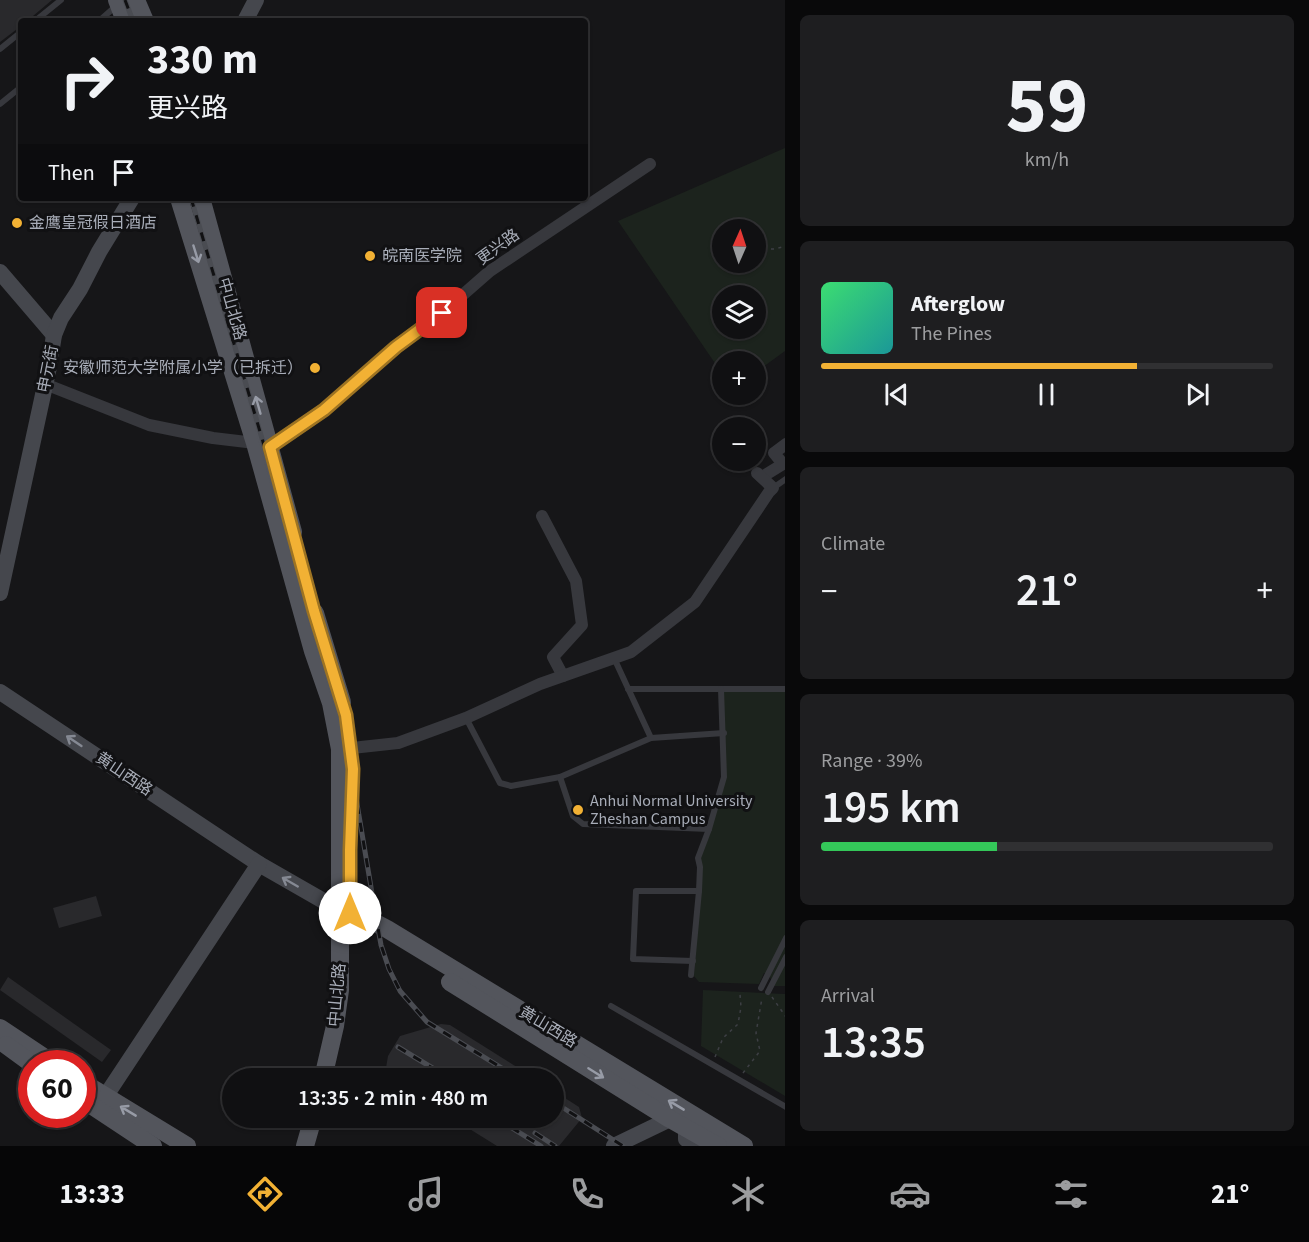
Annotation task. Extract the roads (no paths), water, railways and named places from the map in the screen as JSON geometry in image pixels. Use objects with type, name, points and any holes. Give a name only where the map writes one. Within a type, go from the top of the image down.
[{"type":"main road","points":[[124,6],[142,18]]},
{"type":"main road","points":[[180,201],[261,447],[313,651],[331,703],[340,749],[347,915]]},
{"type":"main road","name":"中山北路","points":[[202,201],[261,447],[346,715],[352,748],[347,915],[335,1026],[325,1068]]},
{"type":"main road","name":"中山北路","points":[[335,1068],[348,1011],[347,915]]},
{"type":"main road","name":"黄山西路","points":[[347,915],[718,1146]]},
{"type":"main road","name":"黄山西路","points":[[347,915],[364,917],[387,929],[744,1146]]},
{"type":"main road","points":[[0,1028],[33,1050]]},
{"type":"main road","points":[[0,1040],[18,1054]]},
{"type":"main road","points":[[96,1091],[105,1097],[145,1138]]},
{"type":"main road","points":[[96,1108],[145,1138],[187,1146]]},
{"type":"main road","points":[[305,1146],[310,1128]]},
{"type":"main road","points":[[315,1146],[320,1128]]},
{"type":"street","points":[[247,18],[256,0]]},
{"type":"street","name":"更兴路","points":[[261,447],[324,410],[396,347],[442,313],[490,271],[650,164]]},
{"type":"street","name":"申元街","points":[[0,593],[54,336],[61,318],[130,201]]},
{"type":"street","points":[[0,272],[54,336]]},
{"type":"street","points":[[45,384],[149,425],[261,447]]},
{"type":"street","points":[[352,748],[398,743],[466,718],[540,684],[631,652],[695,602],[768,492],[774,488],[760,475],[783,464],[774,453],[785,445]]},
{"type":"street","points":[[542,516],[576,582],[578,592],[582,625],[553,657],[563,676]]},
{"type":"street","name":"黄山西路","points":[[0,692],[259,864],[347,915]]},
{"type":"street","points":[[105,1097],[259,864]]},
{"type":"street","points":[[614,1146],[678,1123],[686,1139],[695,1146]]},
{"type":"lane","points":[[39,18],[61,0]]},
{"type":"lane","points":[[104,18],[124,6]]},
{"type":"lane","points":[[0,49],[18,34]]},
{"type":"lane","points":[[0,104],[18,89]]},
{"type":"lane","points":[[774,488],[785,479]]},
{"type":"lane","points":[[614,658],[651,738]]},
{"type":"lane","points":[[628,689],[785,689]]},
{"type":"lane","points":[[691,975],[699,891],[698,858],[710,829],[724,777],[721,689]]},
{"type":"lane","points":[[466,718],[500,783],[511,786],[560,777],[651,738],[724,733]]},
{"type":"lane","points":[[560,777],[573,816],[583,824],[710,829]]},
{"type":"lane","points":[[693,961],[633,959],[636,891],[699,891]]},
{"type":"lane","points":[[761,988],[785,940]]},
{"type":"lane","points":[[768,992],[785,959]]},
{"type":"lane","points":[[611,1006],[785,1106]]},
{"type":"railway","points":[[125,0],[132,18]]},
{"type":"railway","points":[[192,201],[336,689],[381,945],[389,969],[400,991],[427,1022],[502,1068]]},
{"type":"railway","points":[[398,1047],[433,1068]]},
{"type":"railway","points":[[564,1108],[623,1146]]},
{"type":"railway","points":[[512,1128],[541,1146]]},
{"type":"railway","points":[[535,1133],[555,1146]]},
{"type":"place","name":"金鹰皇冠假日酒店","points":[[17,223]]},
{"type":"place","name":"皖南医学院","points":[[370,256]]},
{"type":"place","name":"安徽师范大学附属小学（已拆迁）","points":[[315,368]]},
{"type":"place","name":"Anhui Normal University Zheshan Campus","points":[[578,810]]}]
